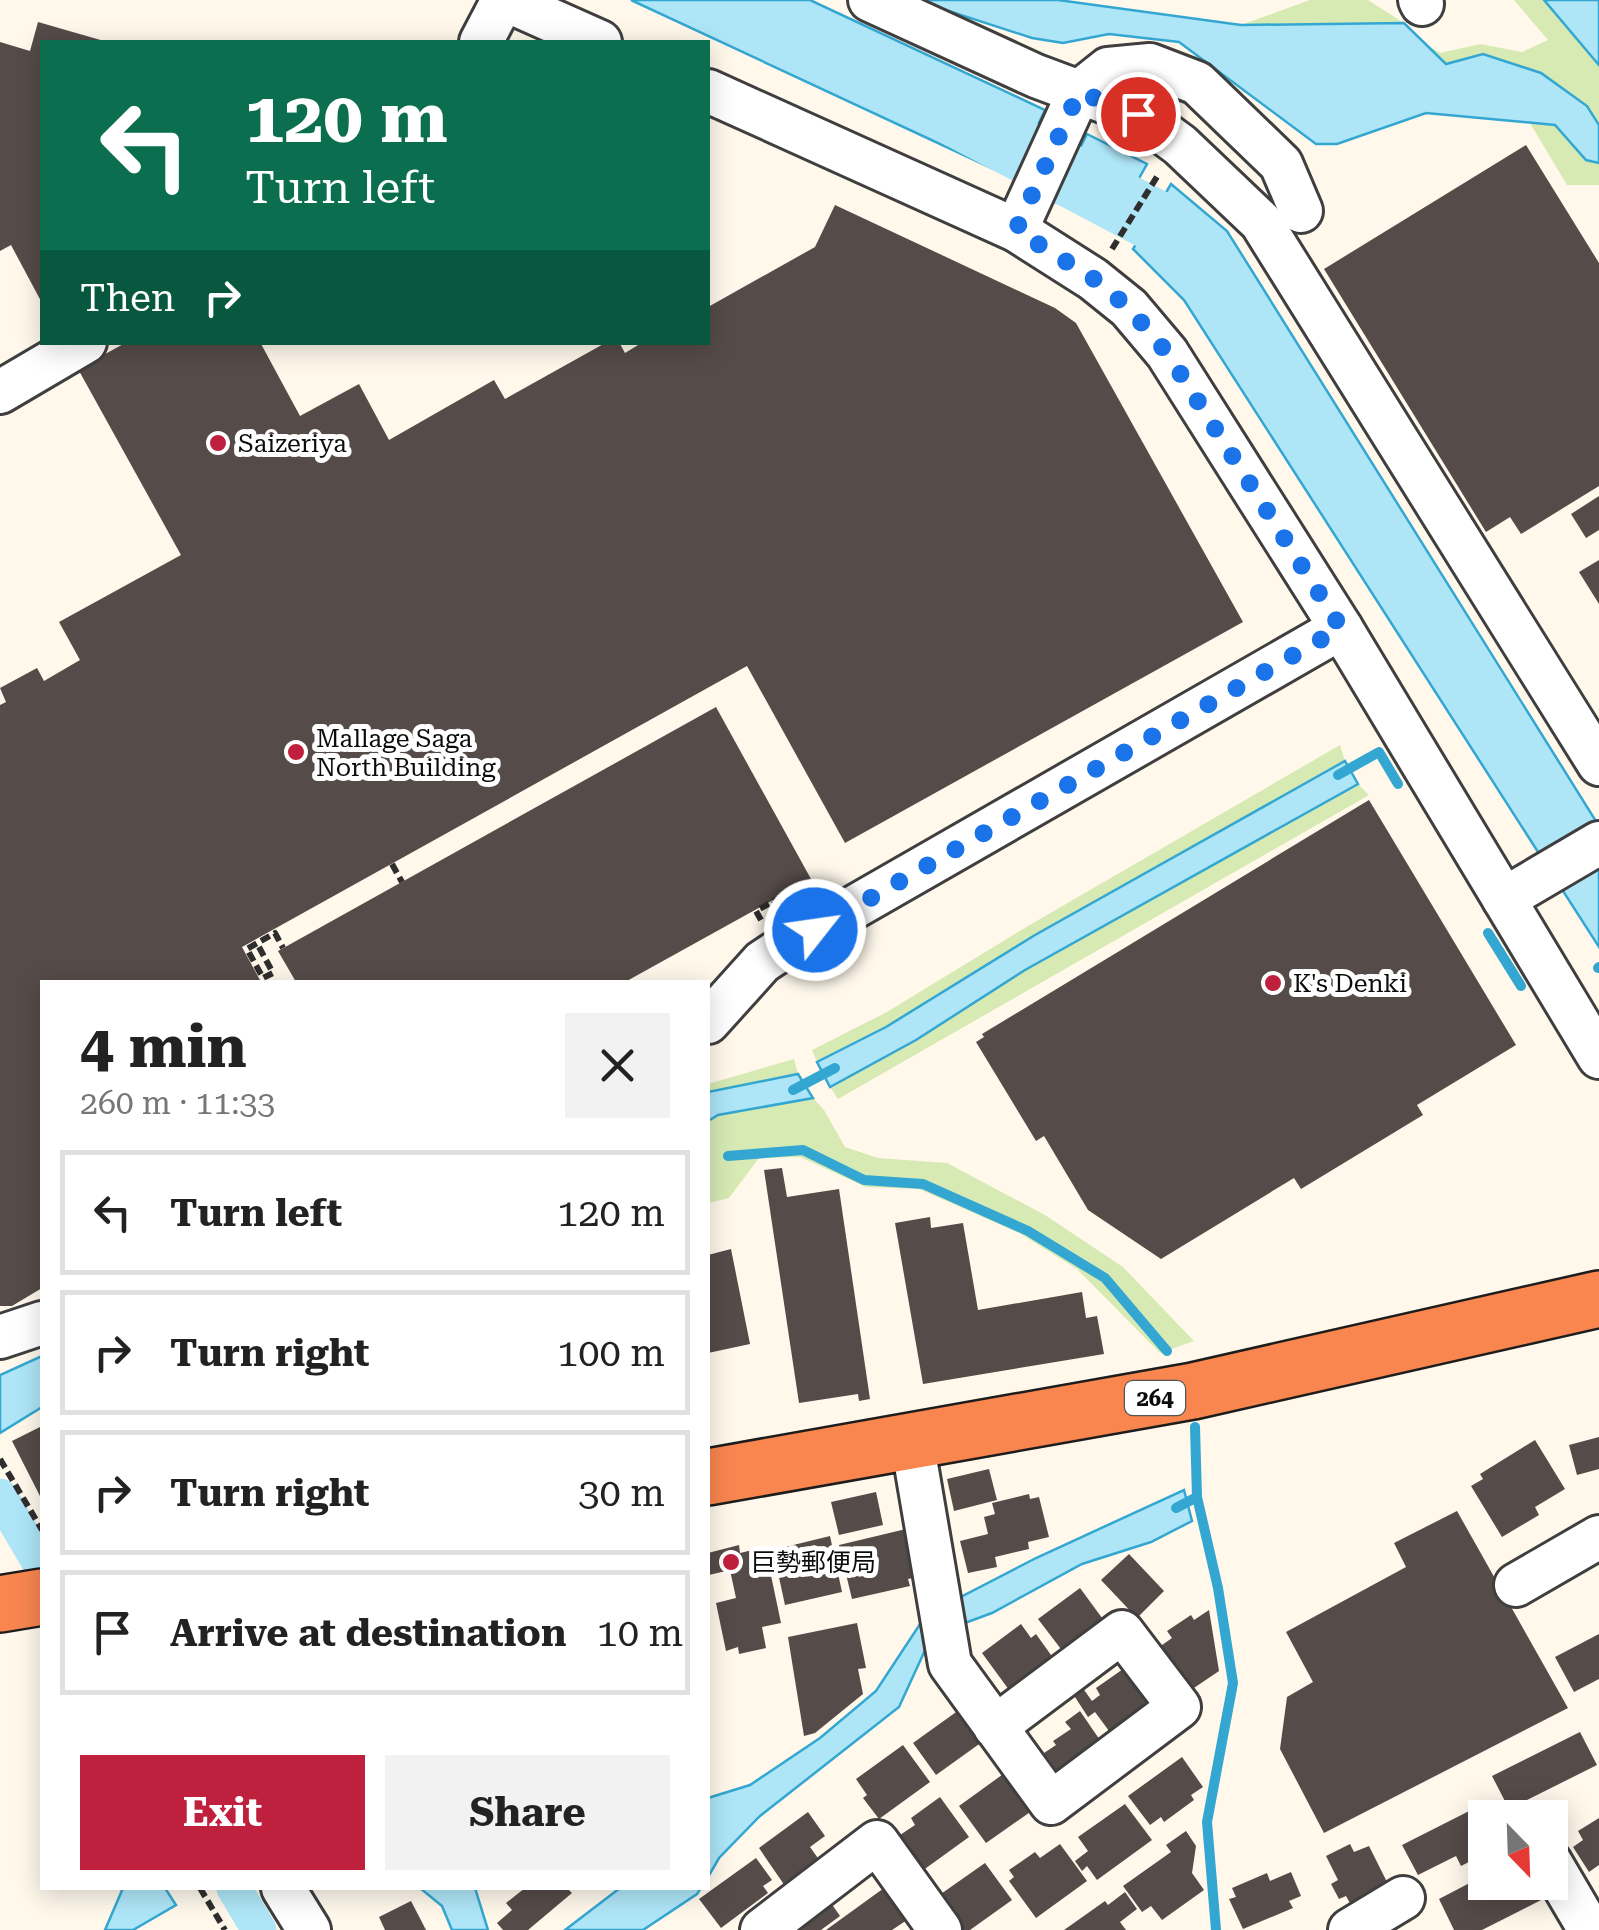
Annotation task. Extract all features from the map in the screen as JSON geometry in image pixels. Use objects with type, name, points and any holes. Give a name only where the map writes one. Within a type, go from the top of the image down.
[{"type":"highway","name":"264","points":[[710,1478],[1193,1391],[1599,1299]]},
{"type":"street","points":[[482,40],[504,0],[595,40]]},
{"type":"street","points":[[870,0],[1077,98],[1138,114],[1180,145],[1261,222],[1599,764]]},
{"type":"street","points":[[1021,218],[1077,98],[1108,69],[1150,66],[1197,83],[1281,164],[1301,211]]},
{"type":"street","points":[[710,92],[1021,218],[1129,308],[1168,354],[1513,894],[1599,1058]]},
{"type":"street","points":[[0,392],[80,345]]},
{"type":"street","points":[[710,1020],[762,962],[784,948],[1341,628]]},
{"type":"street","points":[[1513,894],[1599,844]]},
{"type":"street","points":[[0,1338],[40,1324]]},
{"type":"street","points":[[912,1441],[950,1664],[996,1727]]},
{"type":"street","points":[[1516,1585],[1599,1538]]},
{"type":"street","points":[[762,1930],[876,1842],[940,1930]]},
{"type":"street","points":[[284,1890],[309,1930]]},
{"type":"street","points":[[1568,1893],[1590,1930]]},
{"type":"street","points":[[1350,1930],[1403,1898]]},
{"type":"path","points":[[1108,254],[1161,171]]},
{"type":"path","points":[[392,864],[402,882]]},
{"type":"path","points":[[258,947],[273,973],[264,978],[247,949],[274,933],[283,948]]},
{"type":"path","points":[[0,1459],[40,1527]]},
{"type":"path","points":[[201,1890],[225,1930]]},
{"type":"green space","points":[[1310,0],[1368,0],[1404,23],[1241,25]]},
{"type":"green space","points":[[1514,0],[1544,0],[1599,65],[1599,125],[1587,106],[1483,54],[1446,64],[1423,42],[1440,53],[1480,44],[1522,52],[1548,40]]},
{"type":"green space","points":[[1530,123],[1555,125],[1585,160],[1599,163],[1599,185],[1567,185]]},
{"type":"green space","points":[[1340,745],[1345,761],[1035,935],[886,1027],[817,1062],[812,1050],[887,1012]]},
{"type":"green space","points":[[1358,784],[1369,795],[838,1099],[830,1087],[916,1040],[1025,970]]},
{"type":"green space","points":[[794,1059],[798,1074],[710,1092],[710,1083]]},
{"type":"green space","points":[[813,1098],[845,1147],[878,1158],[947,1163],[1045,1215],[1123,1267],[1194,1341],[1160,1353],[1077,1269],[1019,1233],[919,1189],[866,1187],[800,1157],[759,1158],[729,1198],[710,1203],[710,1120],[718,1115]]},
{"type":"water","points":[[631,0],[810,0],[1045,110],[1013,178]]},
{"type":"water","points":[[915,0],[1058,0],[1241,25],[1404,23],[1446,64],[1483,54],[1541,73],[1587,106],[1599,125],[1599,163],[1586,160],[1555,125],[1426,113],[1337,144],[1316,144],[1179,42],[1109,34],[1063,43],[1032,38]]},
{"type":"water","points":[[1544,0],[1599,0],[1599,65],[1598,64]]},
{"type":"water","points":[[1087,134],[1147,164],[1113,225],[1053,201]]},
{"type":"water","points":[[1171,184],[1227,231],[1599,826],[1599,947],[1184,300],[1133,249]]},
{"type":"water","points":[[1345,761],[1358,784],[1025,970],[916,1040],[830,1087],[817,1062],[886,1027],[1035,935]]},
{"type":"water","points":[[798,1074],[813,1098],[718,1115],[710,1120],[710,1092]]},
{"type":"water","points":[[40,1357],[40,1408],[0,1433],[0,1375]]},
{"type":"water","points":[[1184,1490],[1192,1521],[1151,1542],[1082,1564],[992,1613],[932,1635],[899,1707],[760,1816],[719,1858],[710,1874],[710,1797],[750,1785],[820,1738],[876,1691],[926,1615],[1036,1558]]},
{"type":"water","points":[[122,1890],[166,1890],[176,1905],[133,1930],[105,1930]]},
{"type":"water","points":[[422,1890],[476,1890],[488,1930],[452,1930],[442,1906]]},
{"type":"water","points":[[617,1890],[700,1890],[643,1930],[565,1930]]},
{"type":"building","points":[[38,22],[101,40],[40,40],[40,299],[11,245],[0,251],[0,42],[30,51]]},
{"type":"building","points":[[1526,145],[1599,263],[1599,486],[1521,534],[1510,517],[1486,532],[1324,269]]},
{"type":"building","name":"Mallage Saga North Building","points":[[835,205],[1055,308],[1076,323],[1243,622],[845,843],[747,666],[242,947],[260,980],[40,980],[40,1289],[12,1306],[0,1306],[0,705],[6,702],[0,688],[37,668],[44,681],[80,660],[59,622],[181,555],[78,369],[122,345],[262,345],[300,416],[359,384],[389,440],[494,380],[505,399],[602,345],[621,345],[625,353],[638,345],[710,345],[710,306],[815,247]]},
{"type":"building","points":[[1599,496],[1599,530],[1586,538],[1571,514]]},
{"type":"building","points":[[1599,560],[1599,604],[1579,572]]},
{"type":"building","points":[[716,707],[811,879],[629,980],[295,980],[278,951]]},
{"type":"building","name":"K's Denki","points":[[1369,800],[1516,1045],[1417,1105],[1423,1115],[1301,1189],[1294,1178],[1161,1259],[1088,1210],[1044,1136],[1036,1141],[976,1042],[984,1037],[982,1034]]},
{"type":"building","points":[[782,1168],[787,1197],[839,1189],[870,1399],[859,1401],[858,1394],[799,1403],[764,1170]]},
{"type":"building","points":[[930,1217],[931,1228],[963,1223],[978,1310],[1082,1292],[1086,1318],[1097,1316],[1104,1354],[923,1384],[895,1223]]},
{"type":"building","points":[[731,1249],[750,1344],[710,1353],[710,1254]]},
{"type":"building","points":[[40,1427],[40,1496],[12,1441]]},
{"type":"building","points":[[1599,1437],[1599,1469],[1577,1475],[1569,1445]]},
{"type":"building","points":[[1535,1440],[1565,1489],[1535,1507],[1539,1515],[1502,1537],[1471,1486],[1483,1479],[1480,1474]]},
{"type":"building","points":[[989,1469],[997,1500],[954,1511],[947,1479]]},
{"type":"building","points":[[876,1492],[883,1525],[839,1535],[831,1502]]},
{"type":"building","points":[[1029,1494],[1030,1499],[1039,1497],[1049,1537],[1028,1542],[1029,1549],[995,1557],[997,1567],[968,1573],[960,1541],[988,1534],[984,1517],[995,1514],[992,1503]]},
{"type":"building","points":[[1457,1511],[1568,1708],[1324,1833],[1280,1749],[1287,1697],[1313,1682],[1286,1632],[1406,1567],[1394,1543]]},
{"type":"building","points":[[906,1529],[916,1577],[908,1579],[910,1586],[852,1599],[839,1545]]},
{"type":"building","points":[[830,1536],[842,1592],[785,1605],[773,1550]]},
{"type":"building","points":[[739,1545],[740,1553],[765,1547],[781,1623],[762,1627],[766,1648],[739,1654],[738,1647],[726,1651],[716,1603],[736,1598],[730,1570],[710,1575],[710,1552]]},
{"type":"building","points":[[1129,1554],[1164,1591],[1137,1618],[1101,1580]]},
{"type":"building","points":[[1080,1588],[1105,1622],[1064,1653],[1038,1619]]},
{"type":"building","points":[[1209,1610],[1219,1671],[1185,1694],[1155,1650],[1172,1638],[1167,1631],[1191,1615],[1194,1620]]},
{"type":"building","points":[[857,1623],[866,1668],[858,1669],[863,1694],[815,1733],[804,1736],[788,1637]]},
{"type":"building","points":[[1021,1624],[1031,1638],[1036,1634],[1056,1662],[1012,1694],[982,1653]]},
{"type":"building","points":[[1599,1634],[1599,1679],[1574,1692],[1555,1657]]},
{"type":"building","points":[[1126,1667],[1154,1706],[1112,1735],[1095,1712],[1088,1717],[1073,1694],[1082,1687],[1092,1701],[1100,1695],[1096,1688]]},
{"type":"building","points":[[959,1710],[982,1742],[936,1775],[913,1743]]},
{"type":"building","points":[[1080,1711],[1104,1746],[1060,1776],[1044,1753],[1071,1729],[1065,1722]]},
{"type":"building","points":[[1580,1732],[1597,1765],[1527,1800],[1504,1800],[1492,1776]]},
{"type":"building","points":[[903,1745],[930,1782],[879,1819],[863,1798],[867,1795],[856,1779]]},
{"type":"building","points":[[1182,1757],[1203,1787],[1191,1795],[1194,1800],[1164,1822],[1161,1817],[1150,1825],[1128,1796]]},
{"type":"building","points":[[1006,1772],[1033,1810],[986,1843],[959,1806]]},
{"type":"building","points":[[940,1797],[969,1837],[922,1871],[897,1837],[915,1825],[911,1818]]},
{"type":"building","points":[[1125,1804],[1152,1840],[1097,1880],[1087,1866],[1082,1871],[1075,1861],[1088,1851],[1078,1837]]},
{"type":"building","points":[[808,1812],[825,1836],[810,1847],[820,1861],[785,1886],[759,1848]]},
{"type":"building","points":[[1468,1812],[1468,1862],[1461,1866],[1456,1856],[1418,1875],[1402,1845]]},
{"type":"building","points":[[1599,1818],[1599,1865],[1589,1872],[1573,1847],[1583,1840],[1578,1831]]},
{"type":"building","points":[[1186,1831],[1196,1846],[1192,1873],[1204,1890],[1162,1920],[1151,1906],[1142,1912],[1123,1886],[1171,1852],[1166,1845]]},
{"type":"building","points":[[1060,1844],[1087,1881],[1036,1918],[1009,1881],[1014,1877],[1009,1870],[1035,1852],[1040,1858]]},
{"type":"building","points":[[1350,1844],[1354,1852],[1369,1846],[1389,1886],[1351,1905],[1346,1896],[1339,1899],[1331,1884],[1338,1880],[1326,1856]]},
{"type":"building","points":[[756,1858],[772,1880],[763,1886],[768,1893],[721,1928],[699,1899]]},
{"type":"building","points":[[985,1863],[1012,1900],[970,1930],[963,1930],[938,1896]]},
{"type":"building","points":[[1291,1872],[1301,1896],[1289,1901],[1293,1908],[1243,1929],[1229,1899],[1236,1897],[1232,1888],[1267,1873],[1270,1881]]},
{"type":"building","points":[[1468,1884],[1468,1900],[1541,1900],[1482,1930],[1454,1930],[1439,1899]]},
{"type":"building","points":[[884,1888],[907,1920],[892,1930],[826,1930]]},
{"type":"building","points":[[522,1890],[572,1893],[528,1930],[503,1930],[497,1923],[512,1910],[506,1903]]},
{"type":"building","points":[[1125,1892],[1137,1909],[1120,1922],[1126,1930],[1064,1930],[1105,1901],[1108,1905]]},
{"type":"building","points":[[411,1901],[426,1930],[385,1930],[379,1917]]},
{"type":"building","points":[[831,1903],[840,1916],[821,1930],[794,1930]]},
{"type":"waterway","points":[[949,112],[1174,231],[1216,275]]},
{"type":"waterway","points":[[1338,775],[1379,752],[1398,784]]},
{"type":"waterway","points":[[1488,933],[1521,986]]},
{"type":"waterway","points":[[793,1090],[835,1068]]},
{"type":"waterway","points":[[728,1156],[803,1150],[864,1180],[923,1184],[1028,1231],[1105,1278],[1167,1351]]},
{"type":"waterway","points":[[1195,1427],[1197,1497],[1218,1588],[1233,1683],[1207,1822],[1216,1930]]},
{"type":"waterway","points":[[0,1496],[40,1564]]},
{"type":"waterway","points":[[1176,1508],[1197,1497]]},
{"type":"waterway","points":[[235,1890],[259,1930]]},
{"type":"place","name":"Saizeriya","points":[[218,443]]},
{"type":"place","name":"Mallage Saga North Building","points":[[296,752]]},
{"type":"place","name":"K's Denki","points":[[1273,983]]},
{"type":"place","name":"巨勢郵便局","points":[[731,1562]]},
{"type":"route","points":[[815,930],[1341,628],[1168,354],[1129,308],[1094,279],[1016,230],[1079,92],[1138,114]]}]
